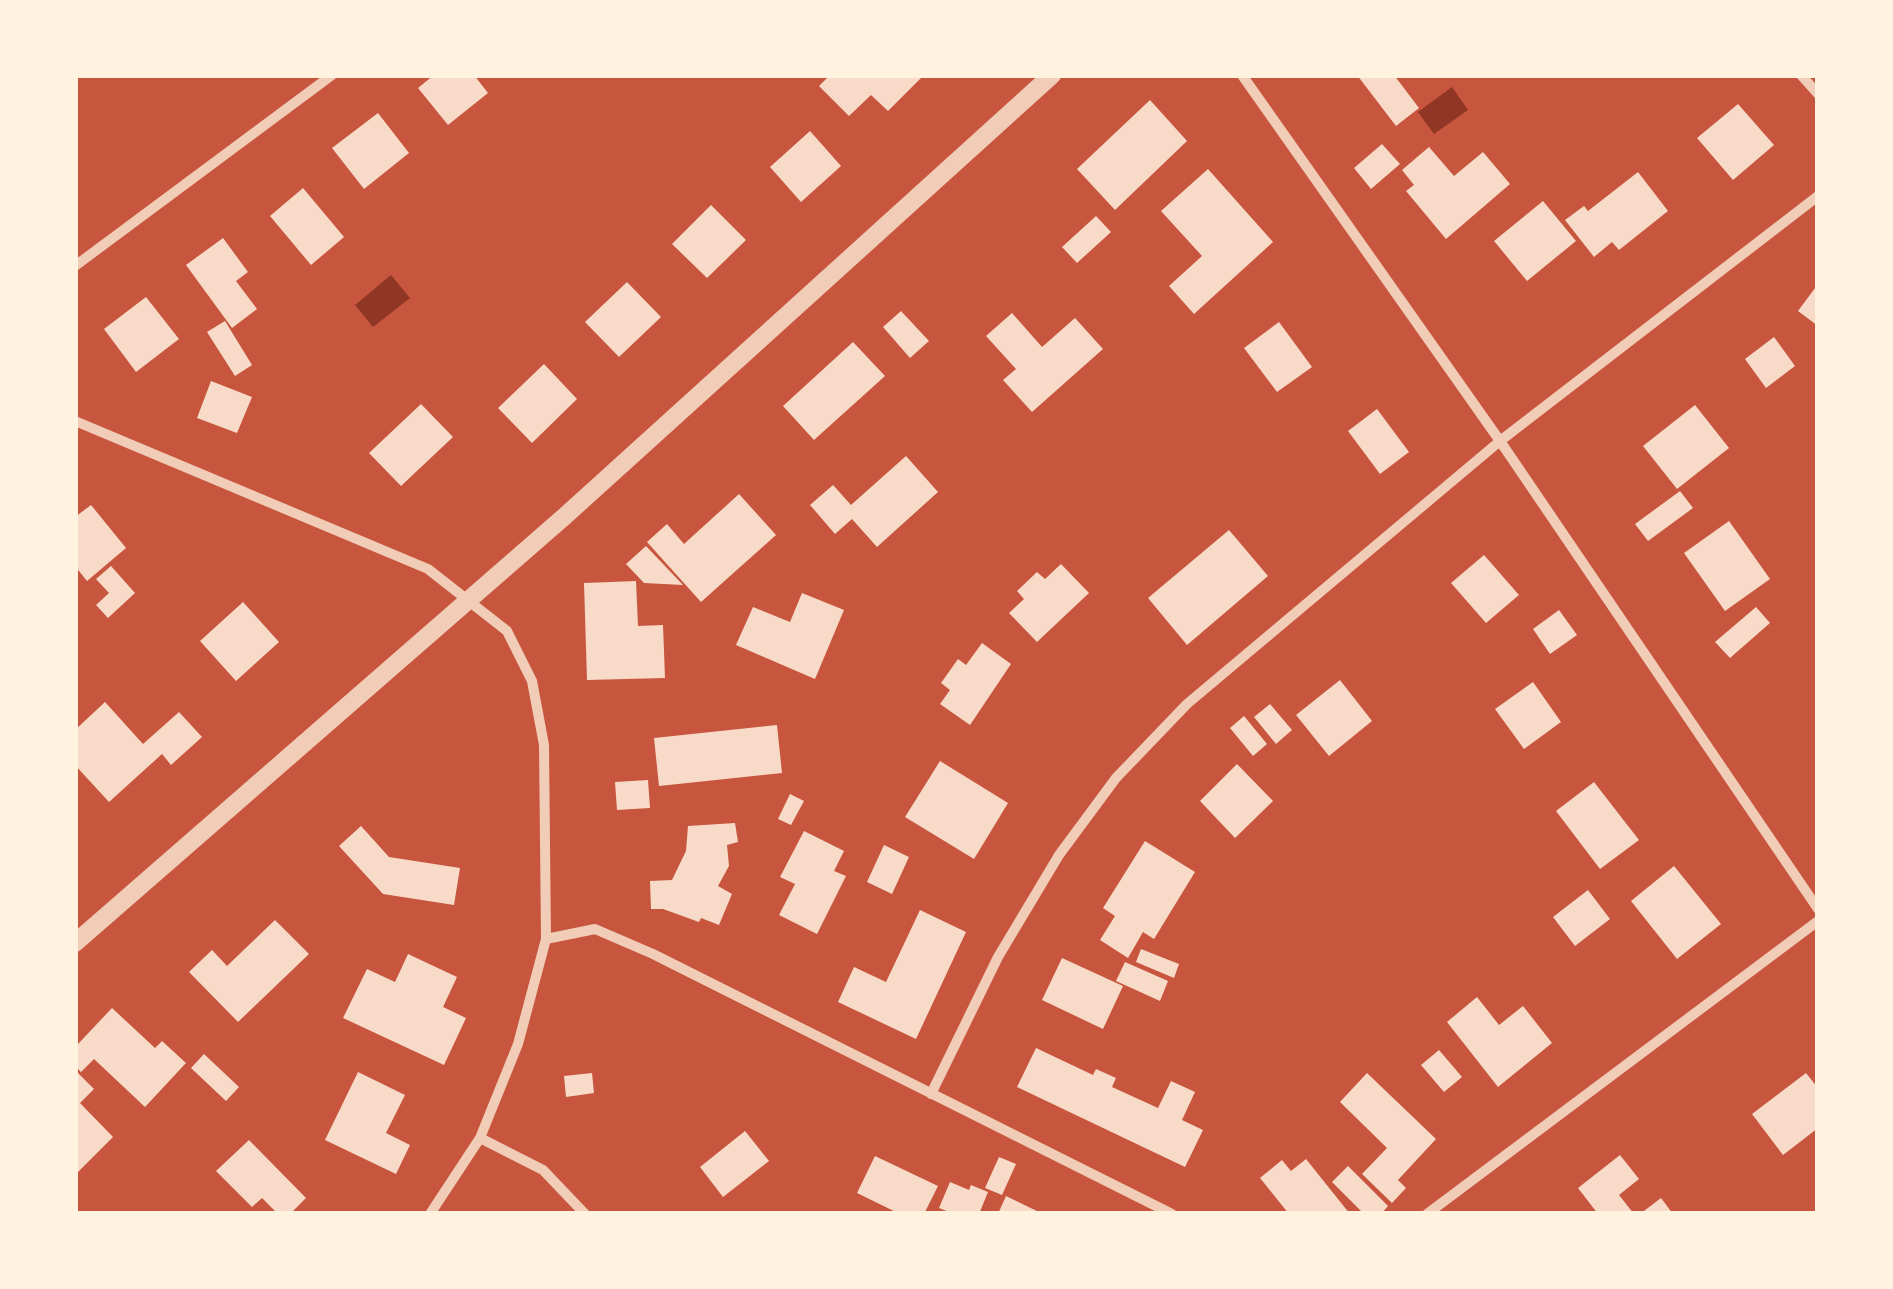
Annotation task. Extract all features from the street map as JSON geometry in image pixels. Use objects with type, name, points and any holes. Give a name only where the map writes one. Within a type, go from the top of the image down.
[{"type":"street","points":[[75,266],[332,75]]},
{"type":"street","points":[[75,943],[468,600],[1052,75]]},
{"type":"street","points":[[1242,75],[1500,441],[1818,909]]},
{"type":"street","points":[[1801,75],[1817,90]]},
{"type":"street","points":[[931,1094],[1008,940],[1059,855],[1116,778],[1187,704],[1500,441],[1818,196]]},
{"type":"street","points":[[75,421],[428,569],[507,630],[532,681],[544,745],[546,938],[518,1044],[480,1138],[430,1214]]},
{"type":"street","points":[[1428,1214],[1818,921]]},
{"type":"street","points":[[546,938],[596,929],[653,954],[1172,1214]]},
{"type":"street","points":[[480,1138],[543,1170],[585,1214]]},
{"type":"shaded area","points":[[1452,87],[1468,110],[1434,134],[1418,112]]},
{"type":"shaded area","points":[[391,275],[410,298],[373,327],[355,305]]},
{"type":"building","points":[[434,75],[474,75],[488,93],[448,125],[418,88]]},
{"type":"building","points":[[830,75],[924,75],[888,111],[871,95],[849,116],[819,86]]},
{"type":"building","points":[[1357,75],[1394,75],[1419,108],[1396,126]]},
{"type":"building","points":[[1150,100],[1187,141],[1115,210],[1077,169]]},
{"type":"building","points":[[1738,104],[1774,145],[1733,180],[1697,138]]},
{"type":"building","points":[[378,113],[409,153],[364,189],[332,148]]},
{"type":"building","points":[[810,131],[841,166],[801,202],[770,167]]},
{"type":"building","points":[[1382,144],[1400,164],[1371,189],[1354,168]]},
{"type":"building","points":[[1429,147],[1454,176],[1483,152],[1510,184],[1446,239],[1406,191],[1414,185],[1402,170]]},
{"type":"building","points":[[1208,169],[1273,242],[1194,314],[1169,286],[1202,256],[1161,211]]},
{"type":"building","points":[[1638,172],[1668,211],[1619,250],[1612,242],[1594,257],[1565,220],[1584,206],[1588,211]]},
{"type":"building","points":[[303,188],[344,237],[311,265],[270,216]]},
{"type":"building","points":[[1543,201],[1576,241],[1527,281],[1494,241]]},
{"type":"building","points":[[711,205],[746,240],[707,278],[672,244]]},
{"type":"building","points":[[1096,216],[1111,232],[1077,263],[1062,247]]},
{"type":"building","points":[[223,238],[248,272],[236,281],[257,309],[232,328],[186,265]]},
{"type":"building","points":[[627,282],[661,317],[619,357],[585,322]]},
{"type":"building","points":[[1818,284],[1818,326],[1798,311]]},
{"type":"building","points":[[146,297],[179,339],[136,372],[104,329]]},
{"type":"building","points":[[901,311],[929,341],[910,358],[883,327]]},
{"type":"building","points":[[1012,313],[1042,347],[1075,318],[1103,349],[1032,412],[1003,380],[1016,369],[986,336]]},
{"type":"building","points":[[225,321],[252,365],[235,376],[207,332]]},
{"type":"building","points":[[1279,322],[1312,367],[1277,392],[1244,348]]},
{"type":"building","points":[[1774,337],[1795,366],[1766,388],[1745,359]]},
{"type":"building","points":[[853,342],[885,376],[814,440],[783,406]]},
{"type":"building","points":[[544,364],[577,399],[532,443],[498,408]]},
{"type":"building","points":[[211,381],[252,397],[237,433],[197,418]]},
{"type":"building","points":[[421,404],[453,437],[401,486],[369,453]]},
{"type":"building","points":[[1695,405],[1729,448],[1677,489],[1643,446]]},
{"type":"building","points":[[1377,409],[1409,452],[1380,474],[1348,431]]},
{"type":"building","points":[[906,456],[938,492],[877,547],[852,519],[835,534],[810,505],[833,485],[851,505]]},
{"type":"building","points":[[1680,491],[1693,508],[1648,541],[1635,524]]},
{"type":"building","points":[[739,494],[776,535],[701,602],[647,542],[667,524],[684,544]]},
{"type":"building","points":[[91,505],[126,548],[87,581],[75,566],[75,517]]},
{"type":"building","points":[[1729,521],[1770,579],[1725,611],[1684,553]]},
{"type":"building","points":[[1229,530],[1268,576],[1187,645],[1148,598]]},
{"type":"building","points":[[646,546],[683,585],[644,583],[626,564]]},
{"type":"building","points":[[1484,555],[1519,595],[1486,623],[1451,583]]},
{"type":"building","points":[[1061,564],[1089,593],[1037,642],[1009,613],[1024,599],[1017,591],[1037,572],[1045,579]]},
{"type":"building","points":[[111,566],[135,593],[108,618],[96,605],[109,593],[96,579]]},
{"type":"building","points":[[636,581],[638,626],[663,625],[665,678],[587,680],[584,583]]},
{"type":"building","points":[[802,593],[844,610],[815,679],[736,645],[753,607],[790,622]]},
{"type":"building","points":[[243,602],[279,642],[236,681],[200,641]]},
{"type":"building","points":[[1756,607],[1770,623],[1730,658],[1715,642]]},
{"type":"building","points":[[1559,610],[1577,635],[1550,654],[1533,629]]},
{"type":"building","points":[[982,643],[1011,664],[970,725],[940,704],[950,690],[941,683],[958,659],[966,665]]},
{"type":"building","points":[[1340,680],[1372,721],[1329,756],[1296,715]]},
{"type":"building","points":[[1533,682],[1561,722],[1524,749],[1495,709]]},
{"type":"building","points":[[105,702],[143,744],[179,712],[202,737],[171,765],[162,754],[109,802],[75,765],[75,730]]},
{"type":"building","points":[[1270,704],[1292,730],[1276,744],[1254,717]]},
{"type":"building","points":[[1244,716],[1267,744],[1253,756],[1230,728]]},
{"type":"building","points":[[777,725],[782,773],[659,786],[654,738]]},
{"type":"building","points":[[940,761],[1008,803],[974,859],[905,817]]},
{"type":"building","points":[[1237,764],[1273,801],[1235,838],[1200,801]]},
{"type":"building","points":[[648,780],[650,808],[617,810],[615,782]]},
{"type":"building","points":[[1594,782],[1639,840],[1600,869],[1556,811]]},
{"type":"building","points":[[790,794],[804,801],[791,825],[778,819]]},
{"type":"building","points":[[735,823],[738,842],[727,845],[729,866],[718,886],[732,894],[719,925],[651,909],[650,881],[672,880],[686,851],[688,826]]},
{"type":"building","points":[[361,826],[389,857],[460,868],[454,905],[383,894],[339,846]]},
{"type":"building","points":[[804,831],[844,851],[834,871],[846,876],[817,934],[779,915],[795,884],[780,877]]},
{"type":"building","points":[[1145,841],[1195,872],[1154,939],[1143,932],[1128,958],[1100,940],[1115,916],[1103,908]]},
{"type":"building","points":[[884,845],[909,857],[892,894],[867,882]]},
{"type":"building","points":[[1674,866],[1721,924],[1677,959],[1631,901]]},
{"type":"building","points":[[1588,890],[1610,919],[1575,946],[1553,917]]},
{"type":"building","points":[[920,910],[966,932],[916,1039],[838,1002],[854,967],[886,982]]},
{"type":"building","points":[[275,920],[309,954],[238,1022],[189,972],[212,950],[227,966]]},
{"type":"building","points":[[1141,949],[1179,964],[1174,978],[1136,962]]},
{"type":"building","points":[[408,954],[457,977],[443,1007],[466,1018],[444,1065],[343,1018],[367,969],[395,982]]},
{"type":"building","points":[[1062,958],[1123,986],[1103,1029],[1042,1000]]},
{"type":"building","points":[[1125,962],[1168,981],[1160,1001],[1116,981]]},
{"type":"building","points":[[1477,997],[1499,1025],[1523,1006],[1552,1043],[1498,1087],[1447,1022]]},
{"type":"building","points":[[112,1008],[155,1048],[162,1041],[186,1063],[145,1107],[94,1059],[81,1072],[75,1066],[75,1042],[78,1044]]},
{"type":"building","points":[[1036,1048],[1093,1075],[1096,1069],[1116,1078],[1112,1087],[1158,1108],[1171,1081],[1195,1092],[1182,1120],[1203,1130],[1185,1167],[1017,1087]]},
{"type":"building","points":[[1439,1050],[1462,1077],[1444,1092],[1421,1065]]},
{"type":"building","points":[[204,1054],[239,1087],[226,1101],[191,1068]]},
{"type":"building","points":[[75,1070],[94,1089],[80,1103],[113,1137],[75,1175]]},
{"type":"building","points":[[358,1072],[405,1095],[386,1133],[410,1145],[396,1174],[325,1140]]},
{"type":"building","points":[[592,1073],[594,1093],[566,1097],[564,1076]]},
{"type":"building","points":[[1367,1073],[1436,1139],[1398,1180],[1406,1188],[1392,1203],[1362,1174],[1387,1148],[1340,1102]]},
{"type":"building","points":[[1806,1073],[1818,1088],[1818,1128],[1783,1155],[1752,1114]]},
{"type":"building","points":[[745,1131],[769,1161],[723,1197],[700,1167]]},
{"type":"building","points":[[249,1140],[306,1198],[290,1214],[278,1214],[262,1198],[252,1207],[216,1171]]},
{"type":"building","points":[[1620,1155],[1639,1179],[1619,1195],[1634,1214],[1598,1214],[1578,1188]]},
{"type":"building","points":[[875,1156],[938,1186],[924,1214],[900,1214],[857,1193]]},
{"type":"building","points":[[999,1157],[1016,1164],[1002,1195],[985,1188]]},
{"type":"building","points":[[1306,1159],[1350,1214],[1289,1214],[1260,1178],[1282,1160],[1291,1171]]},
{"type":"building","points":[[1348,1166],[1388,1206],[1381,1214],[1364,1214],[1332,1182]]},
{"type":"building","points":[[950,1182],[988,1192],[979,1214],[948,1214],[939,1208]]},
{"type":"building","points":[[1006,1196],[1043,1214],[998,1214]]},
{"type":"building","points":[[1661,1198],[1673,1214],[1640,1214]]}]
